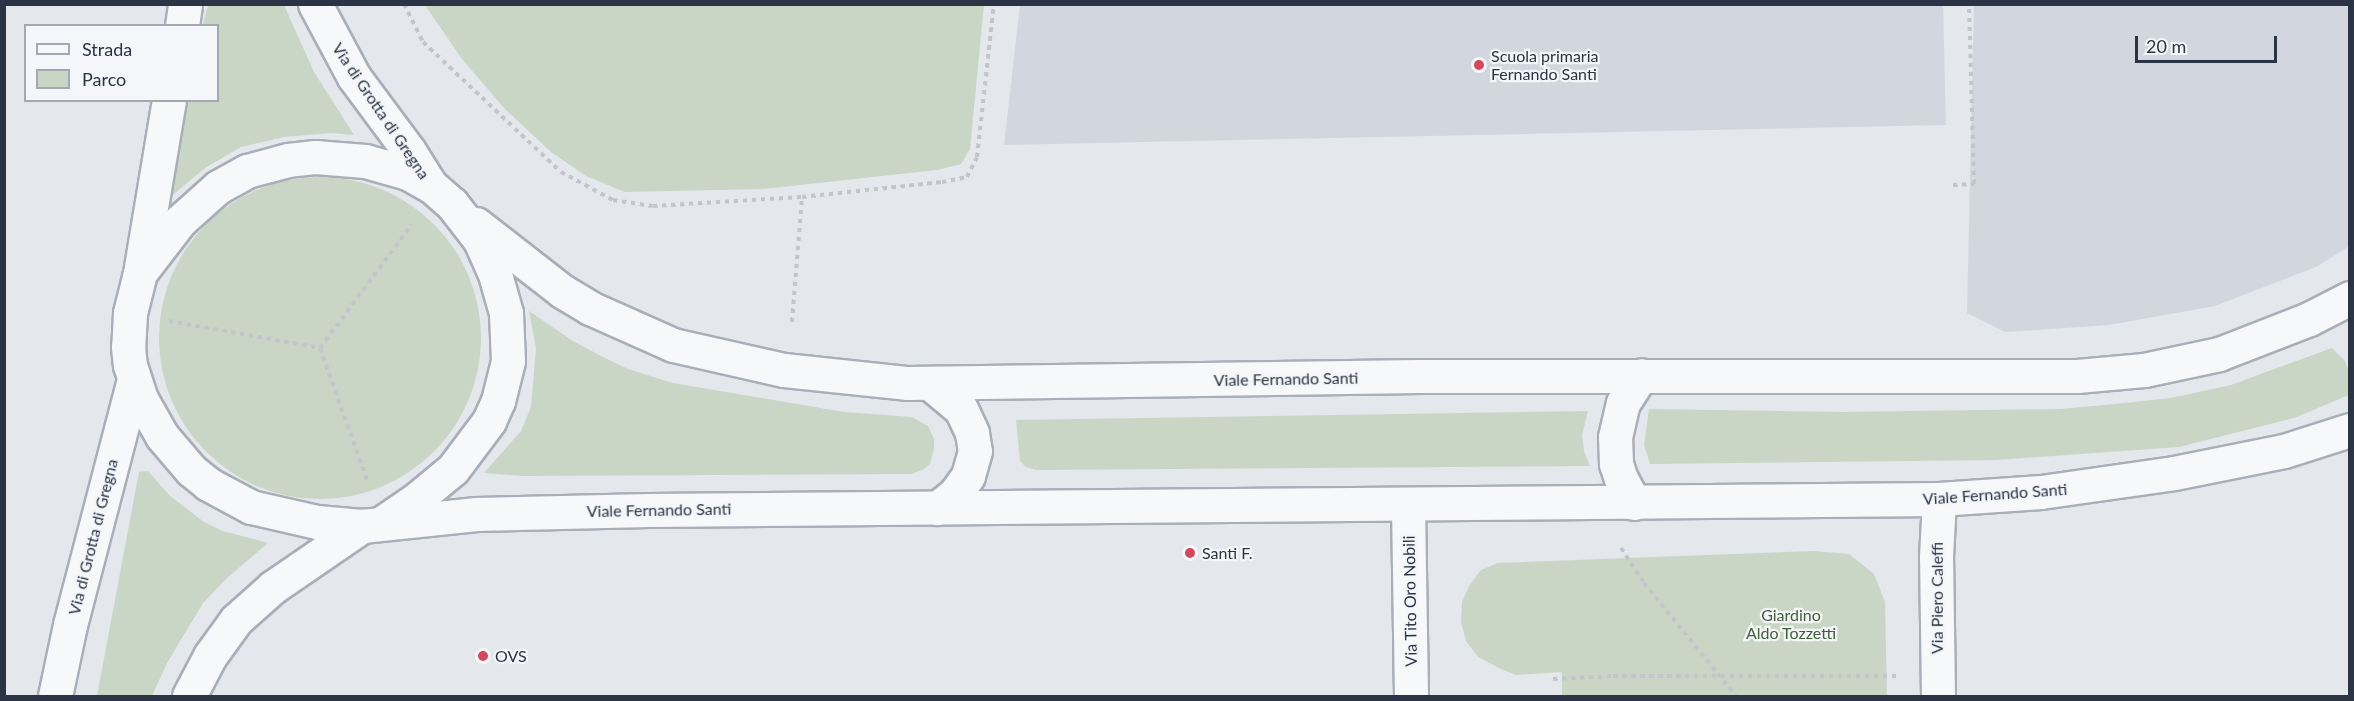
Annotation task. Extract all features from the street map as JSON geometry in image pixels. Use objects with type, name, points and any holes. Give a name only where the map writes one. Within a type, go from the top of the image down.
[{"type":"street","points":[[182,24],[185,4]]},
{"type":"street","name":"Via di Grotta di Gregna","points":[[315,4],[354,77],[441,195]]},
{"type":"street","points":[[134,379],[128,347],[128,332],[169,102]]},
{"type":"street","points":[[140,273],[180,220],[230,180],[288,159],[344,158],[384,164],[441,195],[480,240],[495,274],[506,313],[508,361],[498,401],[489,421],[471,447],[436,485],[372,514],[273,587],[236,620],[210,656],[189,696]]},
{"type":"street","name":"Viale Fernando Santi","points":[[441,195],[533,271],[562,291],[590,308],[663,341],[715,356],[784,370],[931,384],[1641,375],[2037,376],[2112,373],[2171,365],[2219,354],[2342,311]]},
{"type":"street","points":[[1634,503],[1616,464],[1615,436],[1623,403],[1641,375]]},
{"type":"street","name":"Via di Grotta di Gregna","points":[[55,696],[70,625],[134,379]]},
{"type":"street","name":"Viale Fernando Santi","points":[[134,379],[162,436],[191,470],[208,484],[230,498],[270,513],[317,522],[372,514],[1939,499],[2041,492],[2150,477],[2284,451],[2349,430]]},
{"type":"street","points":[[931,384],[961,410],[972,433],[975,451],[968,476],[955,494],[937,508]]},
{"type":"street","name":"Via Piero Caleffi","points":[[1938,696],[1936,557],[1939,499]]},
{"type":"street","name":"Via Tito Oro Nobili","points":[[1408,505],[1411,696]]},
{"type":"path","points":[[404,4],[423,42],[561,172],[586,188],[613,200],[653,206],[802,197],[942,182],[967,177],[977,157],[994,4]]},
{"type":"path","points":[[1953,185],[1974,184],[1969,4]]},
{"type":"path","points":[[792,322],[802,197]]},
{"type":"path","points":[[320,348],[414,220]]},
{"type":"path","points":[[160,319],[320,348]]},
{"type":"path","points":[[320,348],[372,514]]},
{"type":"path","points":[[1621,548],[1644,583],[1736,696]]},
{"type":"path","points":[[1553,680],[1613,676],[1896,676]]},
{"type":"shaded area","name":"Scuola primaria Fernando Santi","points":[[1020,5],[1943,5],[1946,125],[1004,145]]},
{"type":"shaded area","points":[[1974,5],[2349,5],[2349,246],[2318,266],[2215,306],[2109,325],[2005,332],[1967,313]]},
{"type":"green space","points":[[208,5],[284,5],[314,72],[354,135],[331,133],[284,137],[241,147],[205,168],[168,199],[188,102],[219,102],[219,24],[203,24]]},
{"type":"green space","points":[[425,5],[984,5],[970,149],[961,164],[937,170],[763,189],[625,192],[586,176],[551,152],[504,108],[462,59]]},
{"type":"green space","points":[[320,177],[351,180],[382,189],[409,204],[434,224],[454,249],[469,276],[478,307],[481,338],[478,369],[469,400],[454,427],[434,452],[409,472],[382,487],[351,496],[320,499],[289,496],[258,487],[231,472],[206,452],[186,427],[171,400],[162,369],[159,338],[162,307],[171,276],[186,249],[206,224],[231,204],[258,189],[289,180]]},
{"type":"green space","points":[[529,311],[573,341],[601,356],[628,369],[673,383],[844,412],[912,417],[928,426],[934,439],[930,464],[911,474],[523,476],[484,473],[521,431],[531,407],[536,348]]},
{"type":"green space","points":[[2332,348],[2345,361],[2349,372],[2349,395],[2294,418],[2179,447],[1996,460],[1650,464],[1644,445],[1649,409],[1841,412],[2060,409],[2171,398],[2231,385]]},
{"type":"green space","points":[[1588,411],[1582,435],[1584,451],[1590,466],[1036,470],[1026,467],[1020,461],[1016,420]]},
{"type":"green space","points":[[148,471],[170,496],[204,522],[223,531],[268,543],[227,578],[203,603],[167,663],[152,696],[97,696],[139,472]]},
{"type":"green space","name":"Giardino Aldo Tozzetti","points":[[1814,551],[1849,554],[1874,574],[1885,602],[1887,696],[1562,696],[1562,672],[1516,675],[1501,669],[1478,657],[1466,641],[1461,622],[1462,602],[1469,586],[1481,570],[1498,563]]},
{"type":"place","name":"Scuola primaria Fernando Santi","points":[[1479,65]]},
{"type":"place","name":"Santi F.","points":[[1190,553]]},
{"type":"place","name":"OVS","points":[[483,656]]}]
